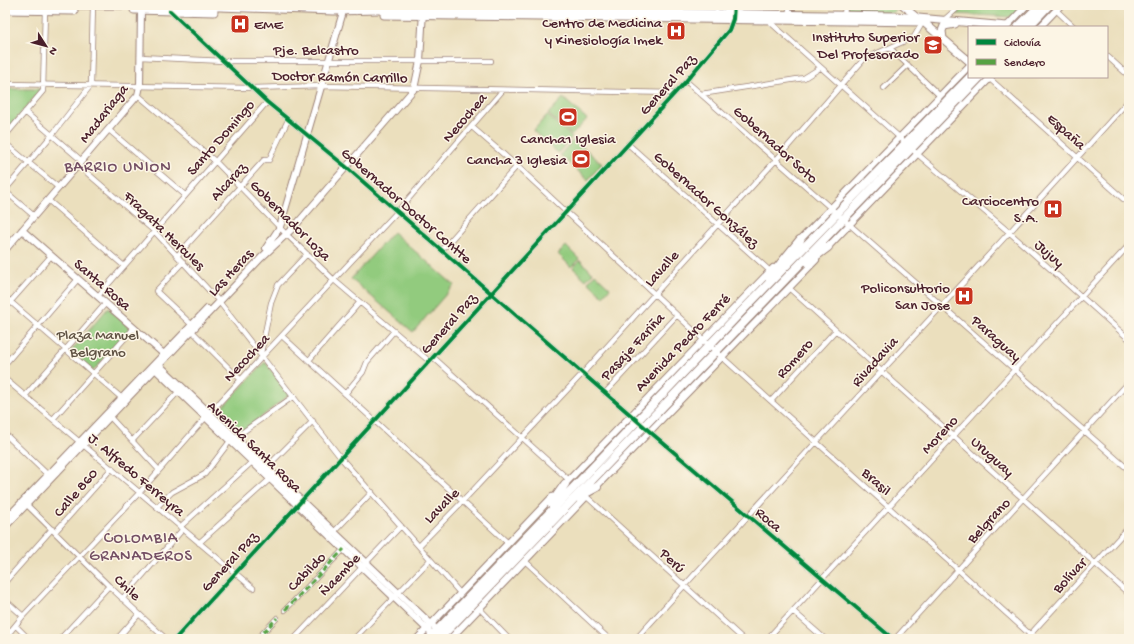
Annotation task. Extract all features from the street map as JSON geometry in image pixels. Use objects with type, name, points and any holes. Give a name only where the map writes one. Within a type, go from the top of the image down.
[{"type":"highway","points":[[1019,26],[1040,5]]},
{"type":"highway","points":[[1029,26],[1052,7]]},
{"type":"highway","name":"Avenida Pedro Ferré","points":[[439,637],[512,550],[643,426],[777,288],[840,217],[908,146],[969,78]]},
{"type":"highway","name":"Avenida Pedro Ferré","points":[[908,146],[979,78]]},
{"type":"highway","name":"Avenida Pedro Ferré","points":[[715,351],[741,312],[840,217]]},
{"type":"highway","points":[[741,312],[800,240]]},
{"type":"highway","points":[[777,288],[828,247]]},
{"type":"highway","points":[[512,550],[555,499],[567,482]]},
{"type":"highway","points":[[512,550],[555,524],[586,493],[597,487]]},
{"type":"main road","points":[[23,5],[45,8]]},
{"type":"main road","points":[[5,10],[162,5],[423,12],[465,10],[573,11],[627,12],[680,16],[944,20],[1000,26]]},
{"type":"main road","points":[[356,10],[367,5]]},
{"type":"main road","points":[[902,5],[908,11],[924,20],[943,39],[968,60]]},
{"type":"main road","points":[[1008,26],[1027,5]]},
{"type":"main road","points":[[1041,26],[1052,7],[1061,5]]},
{"type":"main road","points":[[93,7],[170,11],[235,7]]},
{"type":"main road","name":"Madariaga","points":[[6,245],[22,230],[59,188],[138,95],[140,86],[141,10]]},
{"type":"main road","points":[[343,10],[423,12]]},
{"type":"main road","name":"Las Heras","points":[[218,301],[269,245],[280,227],[343,10]]},
{"type":"main road","name":"Las Heras","points":[[5,527],[13,515],[156,365],[286,234],[414,89],[420,61],[423,12]]},
{"type":"main road","points":[[844,18],[917,17]]},
{"type":"main road","points":[[943,39],[942,31],[946,25],[985,24]]},
{"type":"main road","name":"Avenida Pedro Ferré","points":[[439,637],[479,608],[525,562],[597,487],[643,426],[715,351],[789,288],[849,225],[908,146],[940,96],[968,67]]},
{"type":"main road","name":"Avenida Pedro Ferré","points":[[567,482],[830,209],[989,78]]},
{"type":"main road","name":"Santa Rosa","points":[[22,230],[166,355]]},
{"type":"main road","name":"Avenida Santa Rosa","points":[[156,365],[300,503],[330,536],[362,567],[429,627]]},
{"type":"main road","name":"Las Heras","points":[[82,443],[110,417],[124,399]]},
{"type":"main road","name":"Avenida Santa Rosa","points":[[233,440],[252,462],[265,470],[270,479],[335,531],[399,592],[429,627]]},
{"type":"main road","name":"Las Heras","points":[[5,520],[13,515]]},
{"type":"main road","name":"Avenida Pedro Ferré","points":[[417,639],[460,593],[512,550]]},
{"type":"main road","points":[[429,627],[439,637]]},
{"type":"street","points":[[680,5],[680,16]]},
{"type":"street","points":[[734,5],[734,16]]},
{"type":"street","points":[[789,5],[789,17]]},
{"type":"street","points":[[844,18],[845,5]]},
{"type":"street","points":[[908,11],[913,5]]},
{"type":"street","points":[[944,20],[961,5]]},
{"type":"street","points":[[34,216],[5,191],[52,135],[91,85],[93,7]]},
{"type":"street","points":[[1052,7],[1073,26]]},
{"type":"street","points":[[5,136],[43,90],[45,8]]},
{"type":"street","name":"Gobernador Doctor Contte","points":[[170,11],[224,60],[267,102],[345,166],[631,416]]},
{"type":"street","name":"General Paz","points":[[175,639],[686,81],[729,30],[734,16]]},
{"type":"street","name":"Jujuy","points":[[769,17],[771,24],[820,68],[1010,233],[1080,297],[1129,339]]},
{"type":"street","name":"Lavalle","points":[[419,546],[464,501],[523,438],[655,294],[717,223],[776,160],[864,59],[914,37],[924,20]]},
{"type":"street","points":[[890,48],[940,96]]},
{"type":"street","name":"Pje. Belcastro","points":[[140,57],[224,60],[491,62]]},
{"type":"street","points":[[1108,57],[1129,76]]},
{"type":"street","points":[[884,88],[908,65]]},
{"type":"street","points":[[701,94],[804,78],[820,68]]},
{"type":"street","name":"España","points":[[989,78],[1129,204]]},
{"type":"street","name":"Gobernador Soto","points":[[686,81],[849,225]]},
{"type":"street","name":"Doctor Ramón Carrillo","points":[[5,84],[44,86],[91,85],[252,88],[322,86],[675,93]]},
{"type":"street","name":"Necochea","points":[[5,638],[23,616],[140,492],[262,355],[282,336],[397,212],[503,90]]},
{"type":"street","name":"Gobernador Loza","points":[[138,95],[215,161],[286,234],[334,280],[429,361]]},
{"type":"street","name":"Rivadavia","points":[[636,639],[817,443],[942,304],[1010,233],[1129,100]]},
{"type":"street","name":"Santo Domingo","points":[[98,296],[267,102]]},
{"type":"street","name":"Fragata Hercules","points":[[25,112],[52,135],[154,231],[183,262],[218,301],[262,355],[341,458],[460,593]]},
{"type":"street","name":"Alcaraz","points":[[177,256],[239,186],[264,160],[269,160],[288,120]]},
{"type":"street","name":"Brasil","points":[[472,127],[655,294],[715,351],[1035,639]]},
{"type":"street","points":[[108,130],[185,195]]},
{"type":"street","points":[[5,143],[59,188]]},
{"type":"street","name":"Gobernador González","points":[[628,144],[770,272]]},
{"type":"street","points":[[442,250],[516,166]]},
{"type":"street","points":[[48,200],[124,266]]},
{"type":"street","name":"Paraguay","points":[[849,225],[942,304],[1014,370],[1129,470]]},
{"type":"street","name":"Moreno","points":[[767,639],[1129,245]]},
{"type":"street","points":[[262,355],[271,303],[278,285],[307,254]]},
{"type":"street","points":[[5,308],[51,256]]},
{"type":"street","points":[[183,262],[156,291],[241,380]]},
{"type":"street","points":[[5,364],[78,279]]},
{"type":"street","name":"Uruguay","points":[[789,288],[1129,594]]},
{"type":"street","points":[[5,297],[124,399]]},
{"type":"street","points":[[309,360],[360,302]]},
{"type":"street","points":[[25,396],[106,303]]},
{"type":"street","name":"Pasaje Fariña","points":[[605,393],[677,315]]},
{"type":"street","points":[[53,419],[134,328]]},
{"type":"street","points":[[344,394],[363,372],[367,362],[394,331]]},
{"type":"street","name":"Romero","points":[[771,401],[835,331]]},
{"type":"street","points":[[282,336],[344,394],[464,501],[512,550]]},
{"type":"street","points":[[433,357],[523,438],[567,482]]},
{"type":"street","name":"J. Alfredo Ferreyra","points":[[5,378],[253,588]]},
{"type":"street","name":"Belgrano","points":[[894,639],[1024,499],[1129,382]]},
{"type":"street","points":[[132,440],[181,389]]},
{"type":"street","points":[[157,506],[172,492],[205,474],[233,440],[294,396]]},
{"type":"street","name":"Roca","points":[[631,416],[894,639]]},
{"type":"street","points":[[110,417],[159,470]]},
{"type":"street","points":[[265,470],[313,420]]},
{"type":"street","points":[[5,434],[50,477]]},
{"type":"street","points":[[122,599],[182,528],[252,462]]},
{"type":"street","name":"Calle 860","points":[[5,582],[112,468]]},
{"type":"street","points":[[199,543],[270,479]]},
{"type":"street","name":"Cabildo","points":[[330,536],[372,492]]},
{"type":"street","name":"Perú","points":[[587,497],[743,639]]},
{"type":"street","name":"Chile","points":[[25,503],[122,599],[166,639]]},
{"type":"street","points":[[5,506],[13,515]]},
{"type":"street","name":"Ñaembe","points":[[297,638],[401,526]]},
{"type":"street","name":"Bolívar","points":[[1026,639],[1129,527]]},
{"type":"street","name":"Cabildo","points":[[285,610],[344,549]]},
{"type":"street","points":[[354,639],[430,560]]},
{"type":"street","points":[[525,562],[609,639]]},
{"type":"street","points":[[60,639],[109,586]]},
{"type":"street","points":[[5,600],[23,616]]},
{"type":"street","points":[[479,608],[509,639]]},
{"type":"street","points":[[793,611],[825,639]]},
{"type":"street","points":[[117,639],[139,614]]},
{"type":"street","points":[[257,639],[277,618]]},
{"type":"street","points":[[16,626],[29,639]]},
{"type":"green space","points":[[848,5],[894,5],[896,10],[893,13],[848,12]]},
{"type":"green space","points":[[965,5],[1023,5],[1012,17],[955,14]]},
{"type":"green space","points":[[5,89],[41,89],[5,133]]},
{"type":"green space","name":"Cancha1 Iglesia","points":[[563,98],[587,119],[572,135],[548,114]]},
{"type":"green space","points":[[547,115],[572,137],[558,153],[533,131]]},
{"type":"green space","name":"Cancha 3 Iglesia","points":[[574,139],[602,164],[588,180],[560,155]]},
{"type":"green space","points":[[393,232],[454,285],[413,332],[351,279]]},
{"type":"green space","points":[[566,246],[579,259],[571,267],[558,254]]},
{"type":"green space","points":[[580,260],[593,273],[586,280],[573,268]]},
{"type":"green space","points":[[595,274],[610,288],[603,296],[588,282]]},
{"type":"green space","name":"Plaza Manuel Belgrano","points":[[108,308],[131,329],[93,371],[71,351]]},
{"type":"green space","points":[[265,362],[290,394],[239,435],[217,413]]},
{"type":"marked path","points":[[285,610],[344,549]]},
{"type":"marked path","points":[[257,639],[277,618]]},
{"type":"cycle path","points":[[175,639],[686,81],[729,30],[733,19],[734,5]]},
{"type":"cycle path","points":[[170,11],[267,102],[345,166],[649,431],[893,639]]},
{"type":"place","name":"EME","points":[[240,24]]},
{"type":"place","name":"Centro de Medicina y Kinesiología Imek","points":[[676,31]]},
{"type":"place","name":"Instituto Superior Del Profesorado","points":[[933,45]]},
{"type":"place","name":"Cancha1 Iglesia","points":[[568,117]]},
{"type":"place","name":"Cancha 3 Iglesia","points":[[581,159]]},
{"type":"place","name":"Carciocentro S.A.","points":[[1053,209]]},
{"type":"place","name":"Policonsultorio San Jose","points":[[964,296]]},
{"type":"district","name":"BARRIO UNION","points":[[118,165]]},
{"type":"district","name":"COLOMBIA GRANADEROS","points":[[141,545]]}]
